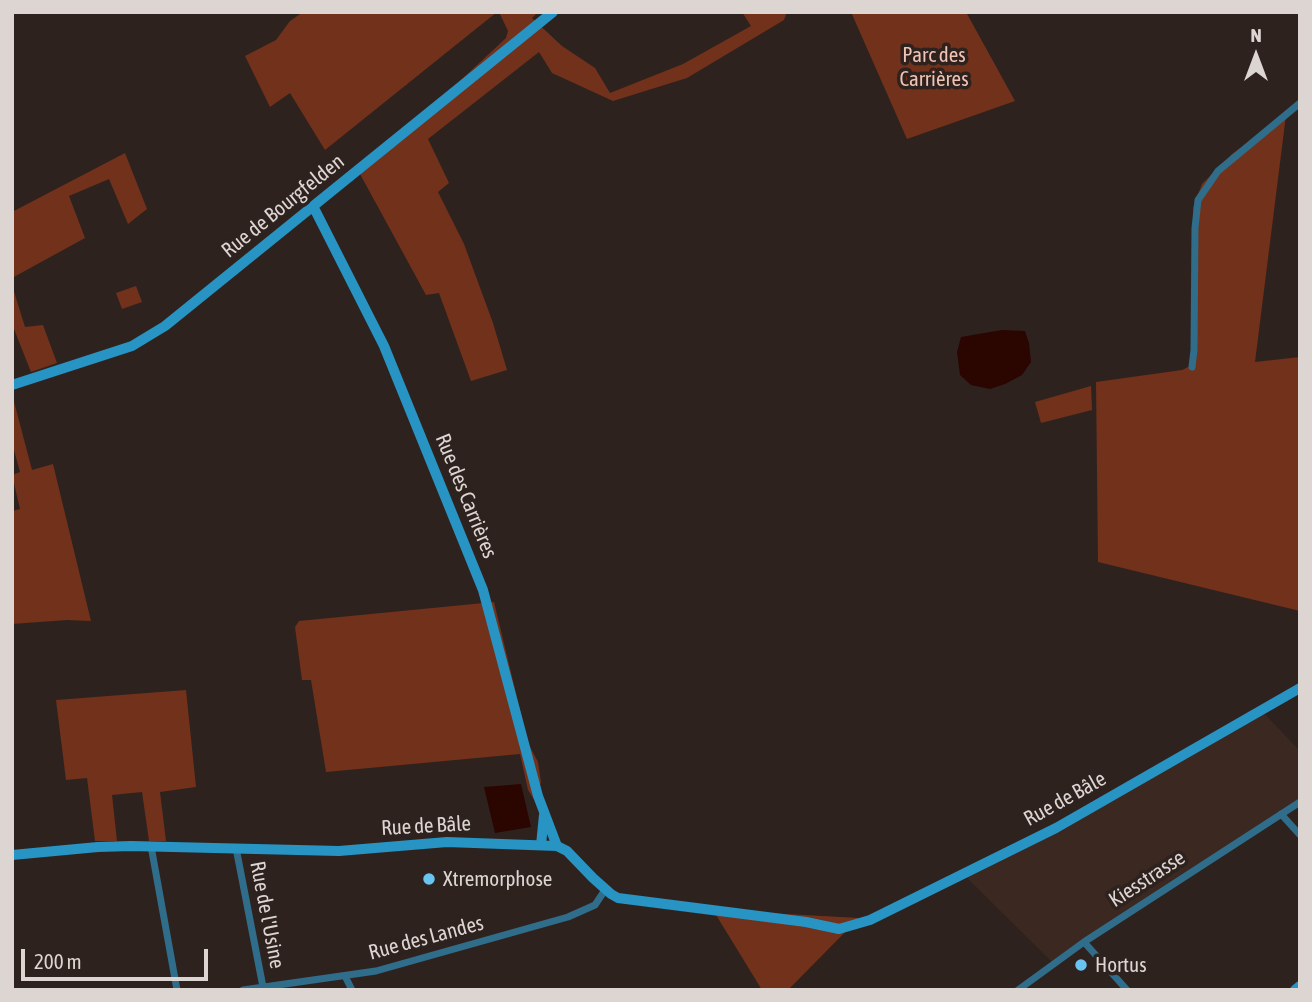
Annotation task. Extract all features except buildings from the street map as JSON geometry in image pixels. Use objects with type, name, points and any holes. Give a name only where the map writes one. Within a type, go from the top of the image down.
[{"type":"street","name":"Rue de Bourgfelden","points":[[12,385],[132,346],[165,326],[553,12]]},
{"type":"street","points":[[1192,367],[1198,200],[1218,171],[1300,103]]},
{"type":"street","name":"Rue des Carrières","points":[[313,206],[384,346],[483,590],[544,815],[557,846]]},
{"type":"street","name":"Rue de Bâle","points":[[12,855],[97,847],[151,846],[339,852],[447,842],[557,846],[568,851],[611,894],[630,901],[821,924],[839,929],[870,920],[1056,828],[1300,688]]},
{"type":"street","name":"Kiesstrasse","points":[[1018,990],[1084,942],[1300,802]]},
{"type":"street","points":[[1281,814],[1300,835]]},
{"type":"street","name":"Rue des Carrières","points":[[541,845],[544,815]]},
{"type":"street","points":[[151,846],[177,990]]},
{"type":"street","name":"Rue de l'Usine","points":[[236,848],[263,987]]},
{"type":"street","name":"Rue des Landes","points":[[243,990],[376,971],[568,917],[596,905],[606,890]]},
{"type":"street","points":[[1084,942],[1127,990]]},
{"type":"street","points":[[345,976],[352,990]]},
{"type":"street","points":[[1295,990],[1300,986]]},
{"type":"shaded area","points":[[1002,330],[1025,331],[1031,362],[1022,375],[1005,384],[990,389],[971,385],[960,375],[957,352],[961,337]]},
{"type":"shaded area","points":[[1259,708],[1300,751],[1300,802],[1053,963],[965,876]]},
{"type":"shaded area","points":[[521,784],[531,827],[495,833],[484,787]]},
{"type":"green space","points":[[303,12],[497,12],[325,150],[290,93],[270,107],[245,56],[276,40],[290,21]]},
{"type":"green space","points":[[499,12],[538,12],[532,18],[562,46],[595,68],[610,93],[683,64],[751,26],[742,12],[787,12],[784,20],[687,78],[613,101],[552,73],[539,52],[428,139],[449,183],[438,192],[464,244],[507,370],[471,381],[439,293],[426,295],[360,174],[506,38],[508,31]]},
{"type":"green space","name":"Parc des Carrières","points":[[851,12],[966,12],[1015,101],[907,139]]},
{"type":"green space","points":[[1286,115],[1255,362],[1300,357],[1300,611],[1098,562],[1096,382],[1182,370],[1194,364],[1193,208],[1202,184],[1232,154]]},
{"type":"green space","points":[[125,153],[147,209],[128,224],[109,179],[69,196],[85,238],[12,278],[12,212]]},
{"type":"green space","points":[[12,285],[25,327],[43,325],[57,363],[31,372],[12,324]]},
{"type":"green space","points":[[136,286],[142,302],[122,309],[116,293]]},
{"type":"green space","points":[[1091,386],[1092,410],[1041,423],[1035,402]]},
{"type":"green space","points":[[12,394],[32,470],[53,464],[91,621],[12,624],[12,511],[20,509],[12,475],[20,472],[12,443]]},
{"type":"green space","points":[[494,602],[528,743],[538,762],[541,782],[535,801],[528,790],[520,754],[326,772],[311,680],[302,680],[295,627],[299,621]]},
{"type":"green space","points":[[186,690],[196,787],[160,792],[166,841],[149,841],[142,792],[112,795],[117,841],[95,841],[87,778],[66,780],[56,700]]},
{"type":"green space","points":[[713,910],[859,918],[788,990],[762,990]]},
{"type":"place","name":"Xtremorphose","points":[[429,879]]},
{"type":"place","name":"Hortus","points":[[1081,965]]}]
